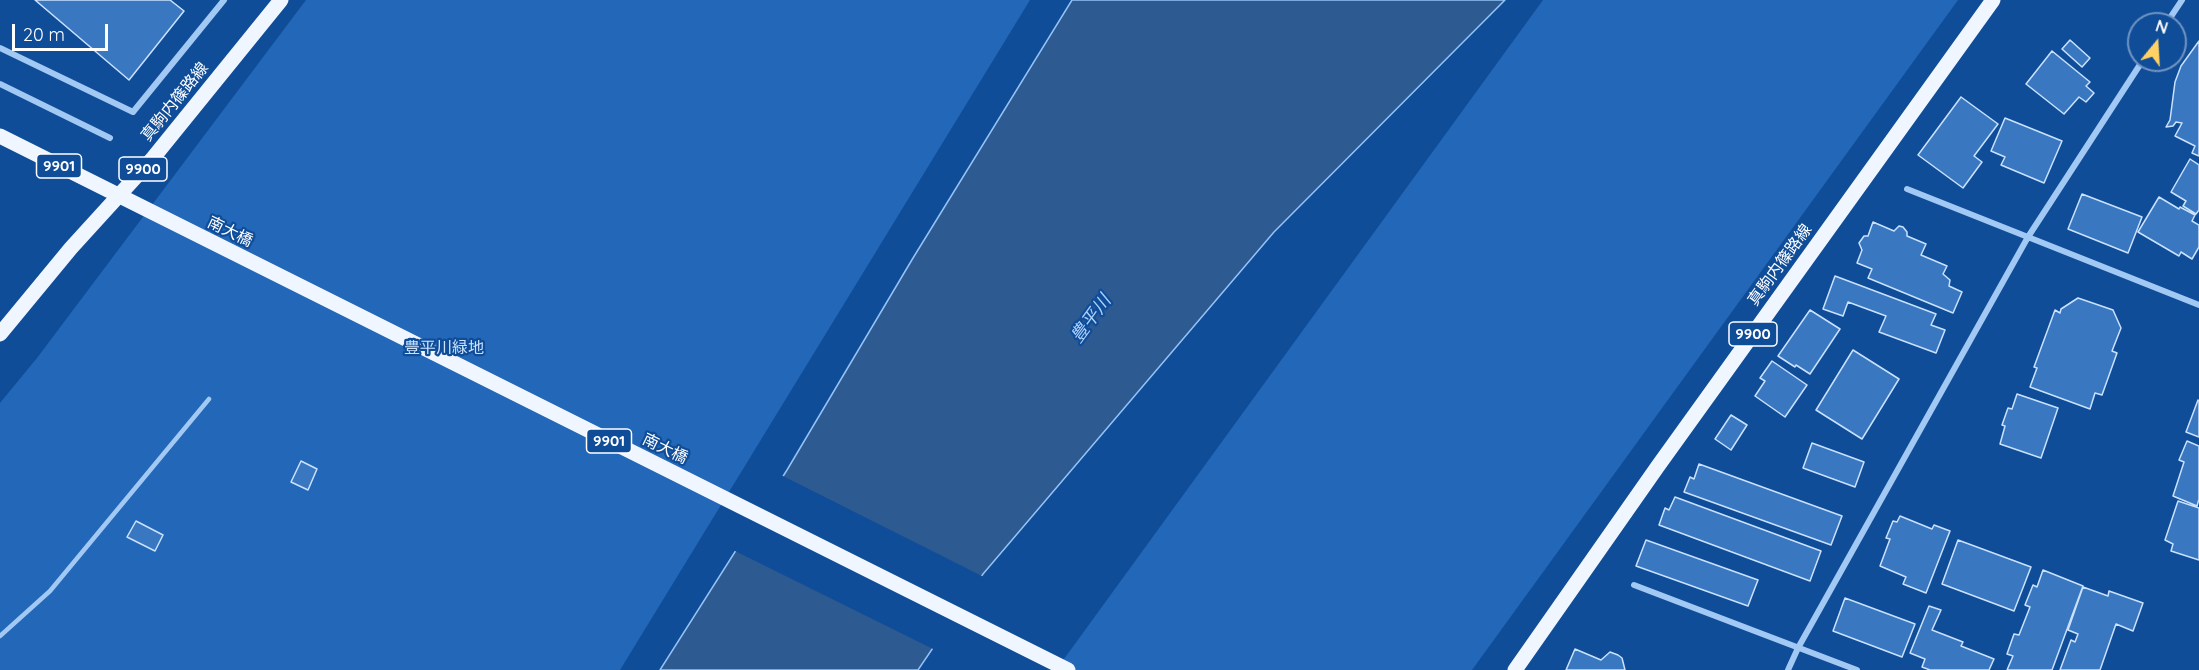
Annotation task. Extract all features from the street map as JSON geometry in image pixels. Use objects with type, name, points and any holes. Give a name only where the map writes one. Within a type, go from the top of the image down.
[{"type":"main road","name":"真駒内篠路線","points":[[0,334],[71,248],[153,158],[282,0]]},
{"type":"main road","name":"真駒内篠路線","points":[[1515,670],[1665,456],[1993,0]]},
{"type":"main road","name":"9901","points":[[0,136],[118,196]]},
{"type":"main road","name":"南大橋","points":[[118,196],[1068,670]]},
{"type":"street","points":[[0,48],[133,112],[224,0]]},
{"type":"street","points":[[1788,670],[1798,648],[2028,237],[2135,72]]},
{"type":"street","points":[[0,84],[110,138]]},
{"type":"street","points":[[1907,189],[2199,305]]},
{"type":"street","points":[[1634,585],[1857,670]]},
{"type":"lane","points":[[0,636],[50,591],[209,399]]},
{"type":"green space","name":"豊平川緑地","points":[[306,0],[1030,0],[620,670],[0,670],[0,403],[37,358]]},
{"type":"green space","points":[[1543,0],[1958,0],[1472,670],[1056,670]]},
{"type":"water","name":"豊平川","points":[[1072,0],[1505,0],[1274,232],[983,574],[918,670],[660,670],[787,470],[913,258]]},
{"type":"pier","points":[[781,475],[984,577],[935,650],[733,550]]},
{"type":"building","points":[[35,0],[170,0],[184,11],[129,80]]},
{"type":"building","points":[[2070,40],[2090,58],[2082,67],[2062,49]]},
{"type":"building","points":[[2199,41],[2199,156],[2192,153],[2195,146],[2175,136],[2182,123],[2176,122],[2173,126],[2166,127],[2170,120],[2175,82],[2179,72],[2187,72],[2187,58]]},
{"type":"building","points":[[2052,51],[2090,82],[2086,86],[2094,93],[2086,102],[2079,97],[2064,114],[2026,84]]},
{"type":"building","points":[[1961,97],[1998,124],[1974,156],[1982,162],[1963,188],[1918,155]]},
{"type":"building","points":[[2005,118],[2062,141],[2044,183],[2001,165],[2005,157],[1991,151]]},
{"type":"building","points":[[2190,159],[2199,165],[2199,210],[2196,214],[2183,206],[2186,201],[2171,192]]},
{"type":"building","points":[[2082,194],[2142,217],[2128,253],[2068,229]]},
{"type":"building","points":[[2159,197],[2195,215],[2192,221],[2199,225],[2199,247],[2192,259],[2181,252],[2179,256],[2138,232]]},
{"type":"building","points":[[1873,222],[1894,231],[1899,226],[1903,227],[1907,236],[1926,244],[1921,255],[1947,266],[1943,274],[1950,280],[1949,286],[1962,292],[1953,313],[1868,278],[1872,269],[1857,263],[1862,250],[1859,243],[1864,236],[1868,236]]},
{"type":"building","points":[[1835,276],[1936,314],[1931,325],[1945,330],[1936,353],[1879,332],[1886,316],[1848,302],[1843,316],[1823,309]]},
{"type":"building","points":[[2078,298],[2113,310],[2121,328],[2112,351],[2117,353],[2102,395],[2095,393],[2090,409],[2030,387],[2037,368],[2034,367],[2055,310],[2060,313],[2061,309]]},
{"type":"building","points":[[1810,310],[1840,329],[1810,374],[1778,356]]},
{"type":"building","points":[[1853,350],[1899,379],[1862,439],[1816,410]]},
{"type":"building","points":[[1772,361],[1807,385],[1785,417],[1755,396],[1765,381],[1760,378]]},
{"type":"building","points":[[2017,394],[2058,408],[2041,458],[2000,444],[2005,426],[2002,425],[2008,408],[2012,409]]},
{"type":"building","points":[[2199,401],[2199,437],[2186,432]]},
{"type":"building","points":[[1731,415],[1747,425],[1731,450],[1715,439]]},
{"type":"building","points":[[2187,441],[2199,446],[2197,506],[2173,496],[2184,462],[2179,460]]},
{"type":"building","points":[[1812,443],[1864,462],[1855,487],[1803,468]]},
{"type":"building","points":[[301,461],[317,469],[308,490],[291,482]]},
{"type":"building","points":[[1699,464],[1842,516],[1831,545],[1684,492],[1690,477],[1694,479]]},
{"type":"building","points":[[1675,497],[1821,551],[1810,581],[1659,525],[1665,508],[1669,510]]},
{"type":"building","points":[[2178,501],[2199,508],[2199,560],[2171,551],[2173,544],[2165,540]]},
{"type":"building","points":[[1900,516],[1932,529],[1934,525],[1950,531],[1926,593],[1903,584],[1906,577],[1880,566],[1890,539],[1886,538],[1893,521],[1897,522]]},
{"type":"building","points":[[136,521],[163,535],[155,551],[127,537]]},
{"type":"building","points":[[1646,540],[1758,580],[1748,606],[1636,566]]},
{"type":"building","points":[[1958,540],[2031,567],[2014,611],[1942,584]]},
{"type":"building","points":[[2043,570],[2083,586],[2052,670],[2007,670],[2013,656],[2007,654],[2014,634],[2019,635],[2030,607],[2025,605],[2033,585],[2037,587]]},
{"type":"building","points":[[2083,587],[2108,596],[2109,591],[2143,603],[2133,631],[2116,624],[2100,670],[2060,670],[2071,640],[2075,642],[2078,634],[2068,630]]},
{"type":"building","points":[[1845,598],[1915,624],[1902,657],[1833,631]]},
{"type":"building","points":[[1929,606],[1941,610],[1932,630],[1963,642],[1961,646],[1994,659],[1989,670],[1930,670],[1922,667],[1925,659],[1910,653]]},
{"type":"building","points":[[1575,649],[1601,660],[1610,652],[1618,655],[1622,658],[1625,670],[1566,670]]}]
